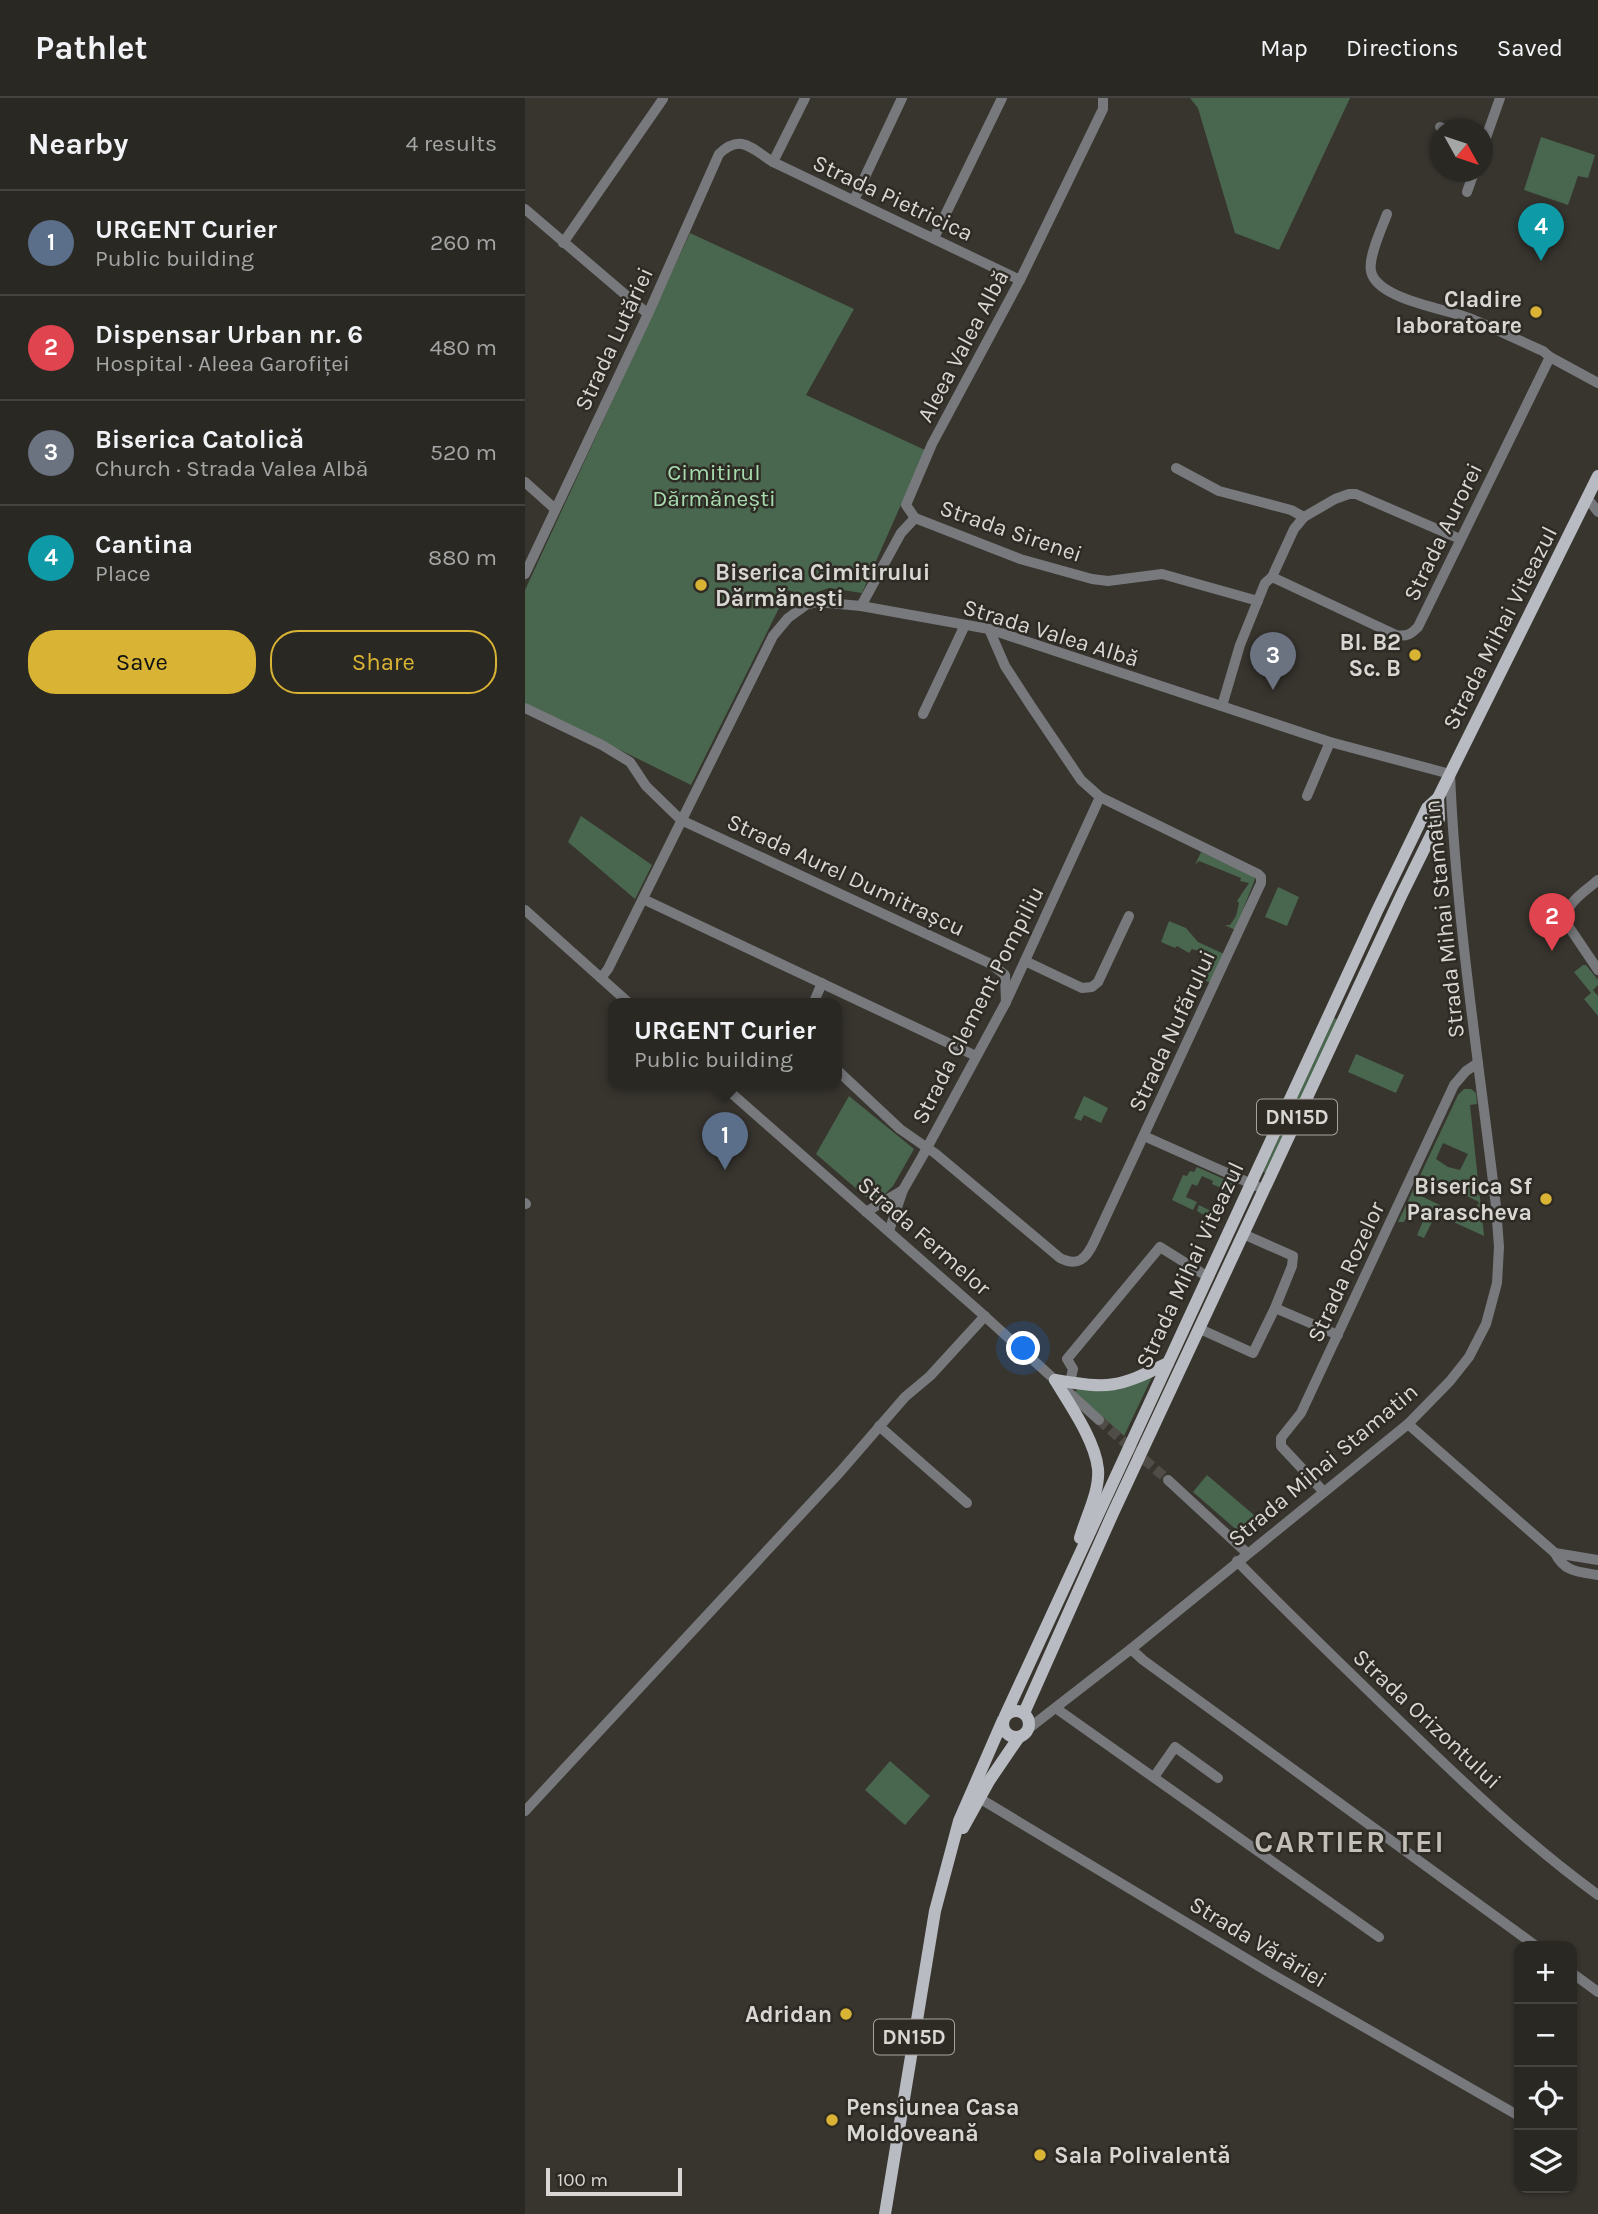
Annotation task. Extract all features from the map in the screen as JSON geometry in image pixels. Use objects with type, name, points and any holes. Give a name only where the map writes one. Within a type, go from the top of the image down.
[{"type":"main road","name":"Strada Mihai Viteazul","points":[[885,2214],[935,1911],[967,1799],[1421,820],[1427,808],[1438,798],[1598,476]]},
{"type":"main road","name":"Strada Mihai Viteazul","points":[[1024,1713],[1101,1538],[1263,1189],[1446,820],[1438,798]]},
{"type":"main road","points":[[1194,1308],[1207,1314]]},
{"type":"main road","points":[[1055,1380],[1096,1386],[1121,1384],[1168,1363]]},
{"type":"main road","points":[[1055,1380],[1085,1431],[1098,1468],[1097,1483],[1071,1573]]},
{"type":"main road","points":[[1014,1710],[1024,1713],[1029,1718],[1023,1733],[1007,1734],[1003,1728],[1004,1718],[1014,1710]]},
{"type":"main road","name":"Strada Mihai Viteazul","points":[[948,1860],[979,1798],[1023,1733]]},
{"type":"street","points":[[773,162],[805,98]]},
{"type":"street","points":[[854,200],[902,98]]},
{"type":"street","points":[[934,238],[1002,98]]},
{"type":"street","name":"Aleea Valea Albă","points":[[915,518],[906,505],[932,444],[1020,280],[1103,108],[1103,98]]},
{"type":"street","points":[[1492,119],[1500,98]]},
{"type":"street","points":[[563,243],[663,99]]},
{"type":"street","name":"Strada Lutăriei","points":[[525,574],[648,314],[719,154],[737,142],[751,148]]},
{"type":"street","name":"Strada Pietricica","points":[[751,148],[773,162],[1020,280]]},
{"type":"street","points":[[1467,192],[1470,182]]},
{"type":"street","points":[[525,209],[648,314]]},
{"type":"street","points":[[1387,214],[1371,260],[1371,273],[1378,284],[1395,295],[1469,318],[1543,351],[1550,358],[1598,383]]},
{"type":"street","name":"Strada Aurorei","points":[[1272,577],[1404,636],[1412,634],[1418,627],[1550,358]]},
{"type":"street","points":[[1176,468],[1219,491],[1291,510],[1304,517]]},
{"type":"street","points":[[525,482],[555,509]]},
{"type":"street","points":[[1222,706],[1240,645],[1265,583],[1272,577],[1294,529],[1304,517],[1335,499],[1356,494],[1460,539]]},
{"type":"street","points":[[1588,499],[1598,512]]},
{"type":"street","points":[[861,606],[901,533],[915,518]]},
{"type":"street","name":"Strada Sirenei","points":[[915,518],[1020,559],[1092,579],[1108,581],[1162,575],[1258,601]]},
{"type":"street","name":"Strada Valea Albă","points":[[601,978],[608,969],[779,627],[806,605],[817,602],[861,606],[989,629],[1330,742],[1450,774]]},
{"type":"street","points":[[923,714],[965,625]]},
{"type":"street","name":"Strada Nufărului","points":[[842,1075],[900,1129],[936,1154],[1060,1258],[1080,1262],[1088,1255],[1261,883],[1261,877],[1100,797],[1081,780],[1006,666],[989,629]]},
{"type":"street","name":"Strada Aurel Dumitrașcu","points":[[525,709],[630,762],[646,786],[681,820],[991,964],[1005,975],[1006,1002]]},
{"type":"street","points":[[1307,796],[1330,742]]},
{"type":"street","name":"Strada Mihai Stamatin","points":[[1023,1733],[1057,1709],[1408,1424],[1450,1381],[1469,1357],[1486,1324],[1497,1283],[1499,1247],[1446,820],[1450,774]]},
{"type":"street","name":"Strada Clement Pompiliu","points":[[866,1212],[903,1190],[1006,1002],[1100,797]]},
{"type":"street","points":[[1598,880],[1567,909],[1567,924],[1598,970]]},
{"type":"street","points":[[643,899],[977,1056]]},
{"type":"street","points":[[525,910],[623,998]]},
{"type":"street","points":[[1025,961],[1082,988],[1092,987],[1098,982],[1129,916]]},
{"type":"street","points":[[816,998],[823,983]]},
{"type":"street","name":"Strada Rozelor","points":[[1323,1491],[1281,1446],[1281,1438],[1301,1413],[1454,1085],[1466,1071],[1478,1063]]},
{"type":"street","name":"Strada Fermelor","points":[[727,1089],[1100,1420]]},
{"type":"street","points":[[1144,1136],[1263,1189]]},
{"type":"street","points":[[888,1231],[903,1190]]},
{"type":"street","points":[[1200,1329],[1253,1353],[1275,1308],[1292,1266],[1293,1256],[1243,1234]]},
{"type":"street","points":[[1070,1382],[1073,1369],[1067,1359],[1160,1247],[1208,1277]]},
{"type":"street","points":[[1275,1308],[1338,1335]]},
{"type":"street","points":[[525,1811],[840,1472],[905,1397],[930,1376],[985,1316]]},
{"type":"street","points":[[1408,1424],[1555,1553],[1560,1564],[1571,1570],[1598,1575]]},
{"type":"street","points":[[879,1426],[967,1503]]},
{"type":"street","points":[[1168,1480],[1247,1553]]},
{"type":"street","points":[[1555,1553],[1598,1560]]},
{"type":"street","name":"Strada Orizontului","points":[[1237,1561],[1470,1787],[1598,1895]]},
{"type":"street","points":[[1131,1649],[1529,1941]]},
{"type":"street","points":[[1057,1709],[1379,1937]]},
{"type":"street","points":[[1154,1777],[1175,1747],[1218,1778]]},
{"type":"street","name":"Strada Vărăriei","points":[[979,1798],[1270,1973],[1514,2113]]},
{"type":"street","points":[[1577,1977],[1598,1992]]},
{"type":"green space","points":[[1190,98],[1350,98],[1279,250],[1235,233],[1198,108]]},
{"type":"green space","points":[[1541,137],[1595,155],[1588,178],[1578,176],[1568,205],[1524,190]]},
{"type":"green space","name":"Cimitirul Dărmănești","points":[[690,233],[854,309],[806,395],[925,450],[862,593],[829,588],[804,597],[788,590],[691,785],[525,703],[525,590]]},
{"type":"green space","points":[[581,816],[652,865],[635,899],[568,842]]},
{"type":"green space","points":[[1201,852],[1255,879],[1235,930],[1225,925],[1230,925],[1236,916],[1239,903],[1237,901],[1249,883],[1199,861],[1195,865]]},
{"type":"green space","points":[[1278,887],[1299,897],[1287,926],[1265,917]]},
{"type":"green space","points":[[1169,921],[1186,928],[1198,942],[1224,954],[1211,983],[1192,975],[1194,969],[1207,975],[1212,960],[1202,952],[1192,949],[1189,953],[1177,946],[1175,948],[1161,942]]},
{"type":"green space","points":[[1586,965],[1598,980],[1598,985],[1593,990],[1598,996],[1598,1016],[1584,999],[1591,993],[1574,972]]},
{"type":"green space","points":[[1334,1018],[1338,1020],[1267,1173],[1263,1172]]},
{"type":"green space","points":[[1356,1054],[1404,1075],[1396,1093],[1348,1072]]},
{"type":"green space","points":[[1464,1089],[1471,1089],[1476,1093],[1477,1104],[1470,1105],[1484,1236],[1436,1214],[1424,1238],[1417,1235],[1424,1219],[1409,1212],[1404,1222],[1398,1222],[1458,1095]],"holes":[[[1443,1143],[1468,1154],[1460,1170],[1448,1167],[1436,1159]],[[1427,1176],[1479,1202],[1471,1220],[1419,1195]]]},
{"type":"green space","points":[[849,1096],[914,1149],[893,1186],[882,1197],[866,1197],[816,1154]]},
{"type":"green space","points":[[1084,1096],[1108,1108],[1101,1123],[1084,1115],[1081,1121],[1074,1118]]},
{"type":"green space","points":[[1197,1167],[1235,1184],[1218,1223],[1197,1211],[1199,1205],[1211,1211],[1215,1203],[1219,1204],[1225,1190],[1212,1184],[1213,1181],[1202,1176],[1197,1186],[1192,1184],[1186,1197],[1197,1202],[1193,1210],[1172,1200],[1183,1175],[1194,1172]]},
{"type":"green space","points":[[1152,1377],[1124,1436],[1075,1392],[1078,1388],[1116,1388]]},
{"type":"green space","points":[[1207,1475],[1254,1515],[1239,1532],[1193,1492]]},
{"type":"green space","points":[[890,1761],[930,1796],[905,1825],[865,1790]]},
{"type":"tunnel","points":[[1099,1420],[1168,1480]]},
{"type":"place","name":"Cantina","points":[[1541,261]]},
{"type":"place","name":"Cladire laboratoare","points":[[1536,312]]},
{"type":"place","name":"Biserica Cimitirului Dărmănești","points":[[701,585]]},
{"type":"place","name":"Bl. B2 Sc. B","points":[[1415,655]]},
{"type":"place","name":"Biserica Catolică","points":[[1273,690]]},
{"type":"place","name":"Dispensar Urban nr. 6","points":[[1552,951]]},
{"type":"place","name":"URGENT Curier","points":[[725,1170]]},
{"type":"place","name":"Biserica Sf Parascheva","points":[[1546,1199]]},
{"type":"place","name":"Adridan","points":[[846,2014]]},
{"type":"place","name":"Pensiunea Casa Moldoveană","points":[[832,2120]]},
{"type":"place","name":"Sala Polivalentă","points":[[1040,2155]]},
{"type":"district","name":"CARTIER TEI","points":[[1350,1842]]}]
